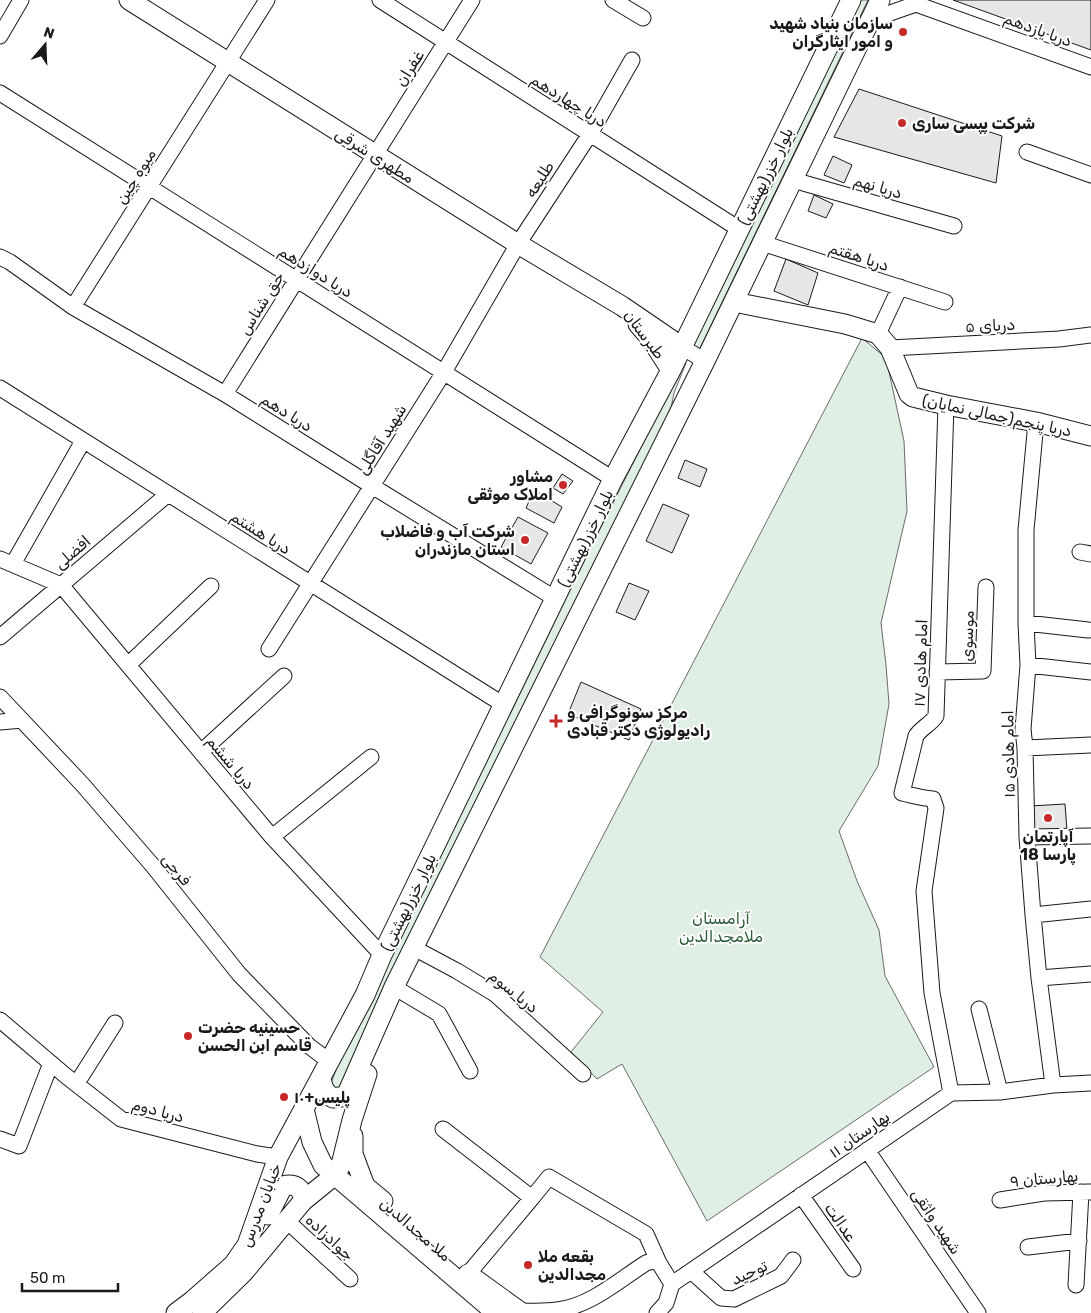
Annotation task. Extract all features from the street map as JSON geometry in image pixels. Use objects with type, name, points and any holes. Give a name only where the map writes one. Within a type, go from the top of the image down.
[{"type":"main road","name":"مطهری شرقی","points":[[129,0],[518,244],[622,306]]},
{"type":"main road","name":"بلوار خزر(بهشتی)","points":[[394,987],[705,361],[880,0]]},
{"type":"main road","name":"بلوار خزر(بهشتی)","points":[[325,1070],[365,995],[382,955],[613,479],[671,370],[847,2]]},
{"type":"main road","points":[[734,302],[845,324],[884,341]]},
{"type":"main road","name":"طبرستان","points":[[622,306],[682,347]]},
{"type":"main road","name":"طبرستان","points":[[622,306],[651,339],[671,370]]},
{"type":"main road","name":"دریا پنجم(جمالی نمایان)","points":[[884,341],[909,394],[913,397],[1036,422],[1091,436]]},
{"type":"main road","points":[[325,1070],[323,1088],[326,1094],[333,1098],[346,1096],[394,987]]},
{"type":"main road","points":[[335,1175],[341,1164],[352,1120],[394,987]]},
{"type":"main road","name":"خیابان مدرس","points":[[176,1313],[233,1265],[247,1244],[278,1157],[325,1070]]},
{"type":"main road","name":"ملا مجدالدین","points":[[304,1109],[312,1142],[323,1164],[496,1313]]},
{"type":"main road","name":"ملا مجدالدین","points":[[352,1120],[353,1154],[365,1186],[468,1274],[520,1312]]},
{"type":"main road","name":"خیابان مدرس","points":[[202,1313],[243,1273],[303,1201],[335,1175]]},
{"type":"main road","points":[[247,1244],[272,1208],[282,1186],[289,1184],[296,1186],[301,1191],[303,1201]]},
{"type":"street","points":[[0,36],[21,0]]},
{"type":"street","name":"میوه چین","points":[[73,307],[267,0]]},
{"type":"street","name":"دریا چهاردهم","points":[[380,0],[739,229]]},
{"type":"street","name":"غفران","points":[[375,155],[472,0]]},
{"type":"street","points":[[613,0],[643,18]]},
{"type":"street","points":[[870,20],[915,2]]},
{"type":"street","name":"دریا یازدهم","points":[[915,2],[1091,67]]},
{"type":"street","name":"طلیعه","points":[[518,244],[590,134],[632,60]]},
{"type":"street","name":"دریا دوازدهم","points":[[0,93],[613,479]]},
{"type":"street","points":[[1027,152],[1091,175]]},
{"type":"street","name":"حق شناس","points":[[225,394],[375,155]]},
{"type":"street","name":"دریا نهم","points":[[793,180],[954,226]]},
{"type":"street","name":"دریا هقتم","points":[[762,243],[945,302]]},
{"type":"street","name":"شهید آقاگلی","points":[[269,649],[444,372],[518,244]]},
{"type":"street","name":"دریا دهم","points":[[3,262],[73,307],[225,394],[556,599]]},
{"type":"street","points":[[884,341],[900,287]]},
{"type":"street","name":"دریای ۵","points":[[884,341],[1059,339],[1091,336]]},
{"type":"street","points":[[682,347],[705,361]]},
{"type":"street","name":"دریا هشتم","points":[[0,388],[504,705]]},
{"type":"street","name":"امام هادی ۱۷","points":[[946,405],[936,716],[916,736],[902,793],[916,798],[933,799],[936,808],[924,891],[932,993],[951,1093]]},
{"type":"street","name":"امام هادی ۱۵","points":[[1036,422],[1026,530],[1028,666],[1023,729],[1027,836],[1033,915],[1053,1085]]},
{"type":"street","points":[[61,585],[4,561],[83,440]]},
{"type":"street","name":"افضلی","points":[[0,637],[168,494]]},
{"type":"street","name":"دریا ششم","points":[[61,585],[272,837],[382,955]]},
{"type":"street","points":[[128,665],[211,586]]},
{"type":"street","name":"موسوی","points":[[937,672],[983,670],[986,587]]},
{"type":"street","points":[[1026,623],[1088,630]]},
{"type":"street","points":[[1028,666],[1091,672]]},
{"type":"street","points":[[201,752],[284,676]]},
{"type":"street","name":"فرجی","points":[[0,696],[95,799],[153,866],[239,974],[309,1046],[325,1070]]},
{"type":"street","points":[[0,722],[22,720]]},
{"type":"street","points":[[1025,748],[1091,745]]},
{"type":"street","points":[[272,837],[371,757]]},
{"type":"street","points":[[1027,836],[1091,836]]},
{"type":"street","points":[[1033,915],[1091,909]]},
{"type":"street","name":"دریا سوم","points":[[414,948],[495,994],[583,1074]]},
{"type":"street","points":[[1039,978],[1091,974]]},
{"type":"street","points":[[394,987],[439,1014],[470,1072]]},
{"type":"street","points":[[979,1009],[1000,1092]]},
{"type":"street","name":"دریا دوم","points":[[0,1020],[121,1119],[257,1154],[278,1157]]},
{"type":"street","points":[[76,1083],[115,1023]]},
{"type":"street","points":[[0,1138],[19,1146],[51,1063]]},
{"type":"street","points":[[951,1093],[1000,1092],[1053,1085],[1091,1083]]},
{"type":"street","name":"بهارستان ۱۱","points":[[672,1284],[951,1093]]},
{"type":"street","points":[[443,1129],[532,1198]]},
{"type":"street","name":"شهید واثقی","points":[[867,1150],[978,1313]]},
{"type":"street","points":[[468,1274],[549,1177],[646,1234],[659,1263],[672,1284],[666,1303],[657,1313]]},
{"type":"street","points":[[1076,1285],[1078,1241],[1086,1192]]},
{"type":"street","name":"بهارستان ٩","points":[[1000,1200],[1044,1193],[1086,1192]]},
{"type":"street","name":"عدالت","points":[[801,1195],[853,1269]]},
{"type":"street","name":"جوادزاده","points":[[287,1221],[350,1279]]},
{"type":"street","points":[[1028,1247],[1078,1241]]},
{"type":"street","name":"توحید","points":[[691,1271],[721,1298],[734,1299],[781,1276],[793,1260]]},
{"type":"street","points":[[520,1312],[557,1310],[573,1306],[591,1299],[646,1263],[653,1261],[659,1263]]},
{"type":"green space","points":[[861,0],[868,0],[699,350],[693,347]]},
{"type":"green space","name":"آرامستان ملامجدالدین","points":[[862,338],[886,358],[904,441],[907,511],[881,623],[889,704],[878,766],[839,831],[857,881],[879,930],[885,976],[934,1067],[707,1221],[622,1064],[597,1079],[571,1052],[603,1012],[540,957]]},
{"type":"green space","points":[[686,363],[674,393],[671,408],[342,1085],[339,1088],[334,1088],[331,1083],[365,995],[682,366]]},
{"type":"building","points":[[953,0],[1091,0],[1091,50]]},
{"type":"building","name":"شرکت پپسی ساری","points":[[859,89],[1002,136],[996,183],[834,137]]},
{"type":"building","points":[[833,156],[852,165],[844,183],[824,175]]},
{"type":"building","points":[[814,195],[833,204],[826,218],[808,211]]},
{"type":"building","points":[[786,259],[818,273],[808,305],[774,291]]},
{"type":"building","points":[[685,460],[707,469],[700,487],[678,478]]},
{"type":"building","name":"مشاور املاک موثقی","points":[[562,474],[573,481],[563,494],[553,488]]},
{"type":"building","points":[[534,490],[562,507],[554,523],[526,508]]},
{"type":"building","points":[[663,504],[689,515],[672,553],[646,541]]},
{"type":"building","name":"شرکت آب و فاضلاب استان مازندران","points":[[518,517],[548,533],[531,564],[501,547]]},
{"type":"building","points":[[629,583],[649,591],[635,620],[616,612]]},
{"type":"building","points":[[581,682],[641,709],[629,740],[568,714]]},
{"type":"building","name":"آپارتمان پارسا 18","points":[[1065,804],[1067,831],[1031,832],[1030,806]]},
{"type":"place","name":"سازمان بنیاد شهید و امور ایثارگران","points":[[903,32]]},
{"type":"place","name":"شرکت پپسی ساری","points":[[902,123]]},
{"type":"place","name":"مشاور املاک موثقی","points":[[563,485]]},
{"type":"place","name":"شرکت آب و فاضلاب استان مازندران","points":[[525,540]]},
{"type":"place","name":"مركز سونوگرافی و راديولوژی دكتر قبادی","points":[[556,721]]},
{"type":"place","name":"آپارتمان پارسا 18","points":[[1048,818]]},
{"type":"place","name":"حسینیه حضرت قاسم ابن الحسن","points":[[188,1036]]},
{"type":"place","name":"پلیس+١٠","points":[[284,1097]]},
{"type":"place","name":"بقعه ملا مجدالدين","points":[[528,1265]]}]
